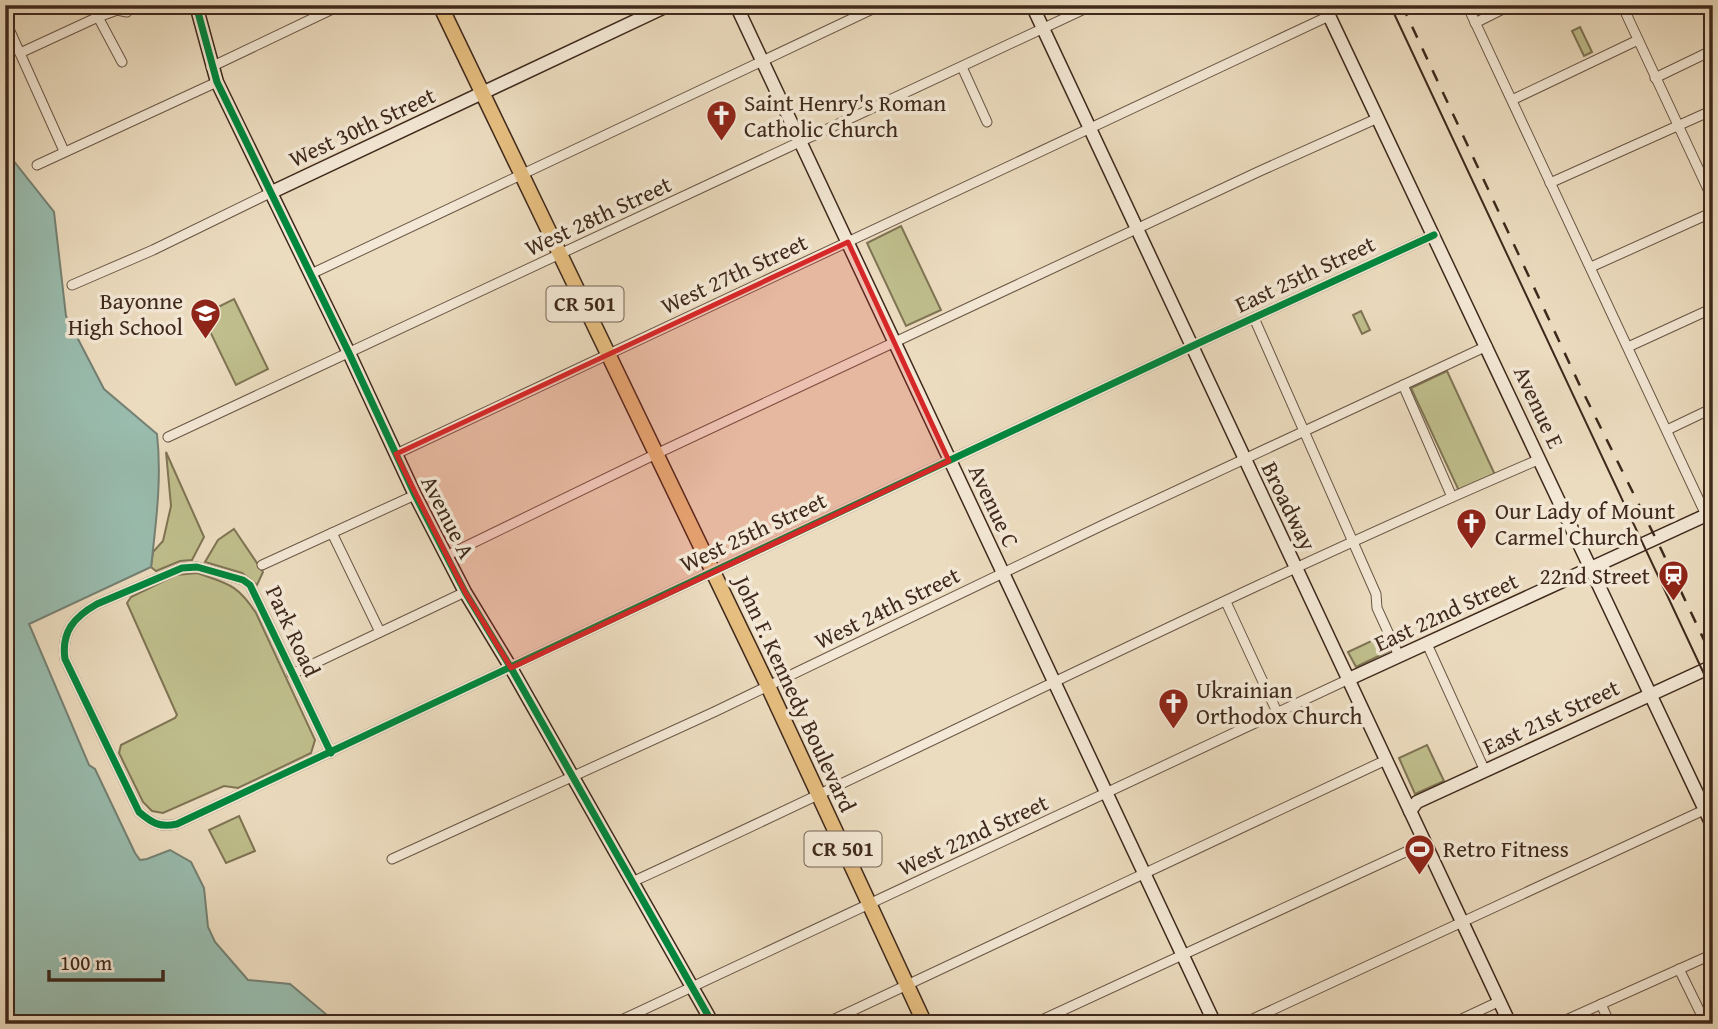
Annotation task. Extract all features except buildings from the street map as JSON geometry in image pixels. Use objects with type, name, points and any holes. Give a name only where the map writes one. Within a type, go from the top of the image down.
[{"type":"main road","name":"John F. Kennedy Boulevard","points":[[440,5],[768,687],[925,1024]]},
{"type":"street","name":"Avenue A","points":[[196,5],[217,82],[415,495],[465,592],[713,1024]]},
{"type":"street","points":[[211,67],[341,5]]},
{"type":"street","name":"West 30th Street","points":[[72,285],[153,250],[669,5]]},
{"type":"street","name":"Avenue C","points":[[736,5],[1215,1024]]},
{"type":"street","points":[[311,274],[881,5]]},
{"type":"street","name":"Broadway","points":[[1032,5],[1510,1024]]},
{"type":"street","name":"West 28th Street","points":[[168,437],[1093,5]]},
{"type":"street","points":[[1467,5],[1709,514],[1713,530]]},
{"type":"street","points":[[1475,23],[1511,5]]},
{"type":"street","points":[[1623,6],[1713,200]]},
{"type":"street","points":[[20,53],[98,17],[117,10],[127,12]]},
{"type":"street","name":"Avenue E","points":[[1327,11],[1713,827]]},
{"type":"street","name":"West 27th Street","points":[[396,454],[1089,129],[1327,11]]},
{"type":"street","points":[[98,17],[122,62]]},
{"type":"street","points":[[5,20],[64,151]]},
{"type":"street","points":[[1511,100],[1638,40]]},
{"type":"street","points":[[1656,78],[1713,50]]},
{"type":"street","points":[[962,67],[987,122]]},
{"type":"street","points":[[37,164],[217,82]]},
{"type":"street","points":[[1550,183],[1713,110]]},
{"type":"street","points":[[446,556],[656,454],[1378,118]]},
{"type":"street","points":[[1591,267],[1713,212]]},
{"type":"street","name":"East 25th Street","points":[[1192,347],[1434,235]]},
{"type":"street","points":[[1628,347],[1713,308]]},
{"type":"street","points":[[1254,318],[1377,594],[1377,608],[1399,656]]},
{"type":"street","name":"West 24th Street","points":[[392,859],[768,687],[1002,573],[1487,346]]},
{"type":"street","name":"West 25th Street","points":[[331,753],[1192,347]]},
{"type":"street","points":[[1403,385],[1452,497]]},
{"type":"street","points":[[1667,430],[1713,408]]},
{"type":"street","points":[[632,882],[1353,542],[1540,459]]},
{"type":"street","points":[[262,565],[415,495]]},
{"type":"street","name":"East 22nd Street","points":[[1349,679],[1709,514]]},
{"type":"street","points":[[332,533],[380,632]]},
{"type":"street","name":"Park Road","points":[[181,568],[197,568],[243,580],[250,585],[331,753],[177,824],[165,827],[151,823],[139,813],[65,659],[68,627],[86,610],[97,604],[181,568]]},
{"type":"street","points":[[292,674],[465,592]]},
{"type":"street","points":[[1226,602],[1277,712]]},
{"type":"street","points":[[1427,644],[1485,771]]},
{"type":"street","name":"East 21st Street","points":[[1410,811],[1417,802],[1713,666]]},
{"type":"street","name":"West 22nd Street","points":[[613,1024],[1349,679]]},
{"type":"street","points":[[824,1024],[1386,760]]},
{"type":"street","points":[[1242,1024],[1704,810]]},
{"type":"street","points":[[1033,1024],[1425,843]]},
{"type":"street","points":[[1557,1024],[1713,954]]},
{"type":"street","points":[[1679,970],[1706,1024]]},
{"type":"street","points":[[1451,1024],[1500,1001]]},
{"type":"street","points":[[1601,1004],[1610,1024]]},
{"type":"highlighted area","points":[[848,242],[949,461],[511,668],[465,592],[396,454]]},
{"type":"shaded area","points":[[1580,27],[1592,52],[1584,56],[1572,31]]},
{"type":"shaded area","points":[[5,150],[54,212],[66,316],[104,389],[157,434],[159,467],[151,567],[29,624],[89,765],[95,769],[140,860],[170,850],[191,862],[204,888],[208,927],[215,942],[248,980],[290,984],[327,1015],[331,1024],[5,1024]]},
{"type":"shaded area","points":[[901,226],[941,310],[906,326],[867,243]]},
{"type":"shaded area","points":[[234,299],[268,369],[236,385],[202,315]]},
{"type":"shaded area","points":[[1361,311],[1370,330],[1362,334],[1353,315]]},
{"type":"shaded area","points":[[1447,371],[1496,477],[1460,493],[1411,388]]},
{"type":"shaded area","points":[[166,452],[204,537],[192,560],[180,561],[156,571],[151,567],[153,552],[163,541],[171,506]]},
{"type":"shaded area","points":[[234,529],[263,572],[257,585],[242,573],[205,562],[218,540]]},
{"type":"shaded area","points":[[197,573],[231,586],[249,603],[315,740],[311,753],[238,788],[224,786],[163,813],[152,811],[143,802],[119,753],[121,745],[177,715],[127,603],[131,597],[176,575]]},
{"type":"shaded area","points":[[1382,636],[1389,651],[1356,667],[1348,652]]},
{"type":"shaded area","points":[[1427,745],[1444,781],[1415,794],[1399,758]]},
{"type":"shaded area","points":[[239,816],[255,851],[226,863],[209,830]]},
{"type":"tram line","points":[[1390,5],[1713,693]]},
{"type":"railway","points":[[1402,5],[1581,388],[1713,659]]},
{"type":"cycle path","points":[[196,5],[217,82],[415,495],[465,592],[713,1024]]},
{"type":"cycle path","points":[[331,753],[250,585],[243,580],[197,567],[182,568],[97,604],[82,614],[67,633],[65,659],[139,812],[156,824],[177,824],[1201,342],[1434,235]]},
{"type":"place","name":"Saint Henry's Roman Catholic Church","points":[[721,143]]},
{"type":"place","name":"Bayonne High School","points":[[206,341]]},
{"type":"place","name":"Our Lady of Mount Carmel Church","points":[[1472,551]]},
{"type":"place","name":"22nd Street","points":[[1673,603]]},
{"type":"place","name":"Ukrainian Orthodox Church","points":[[1173,730]]},
{"type":"place","name":"Retro Fitness","points":[[1420,876]]}]
